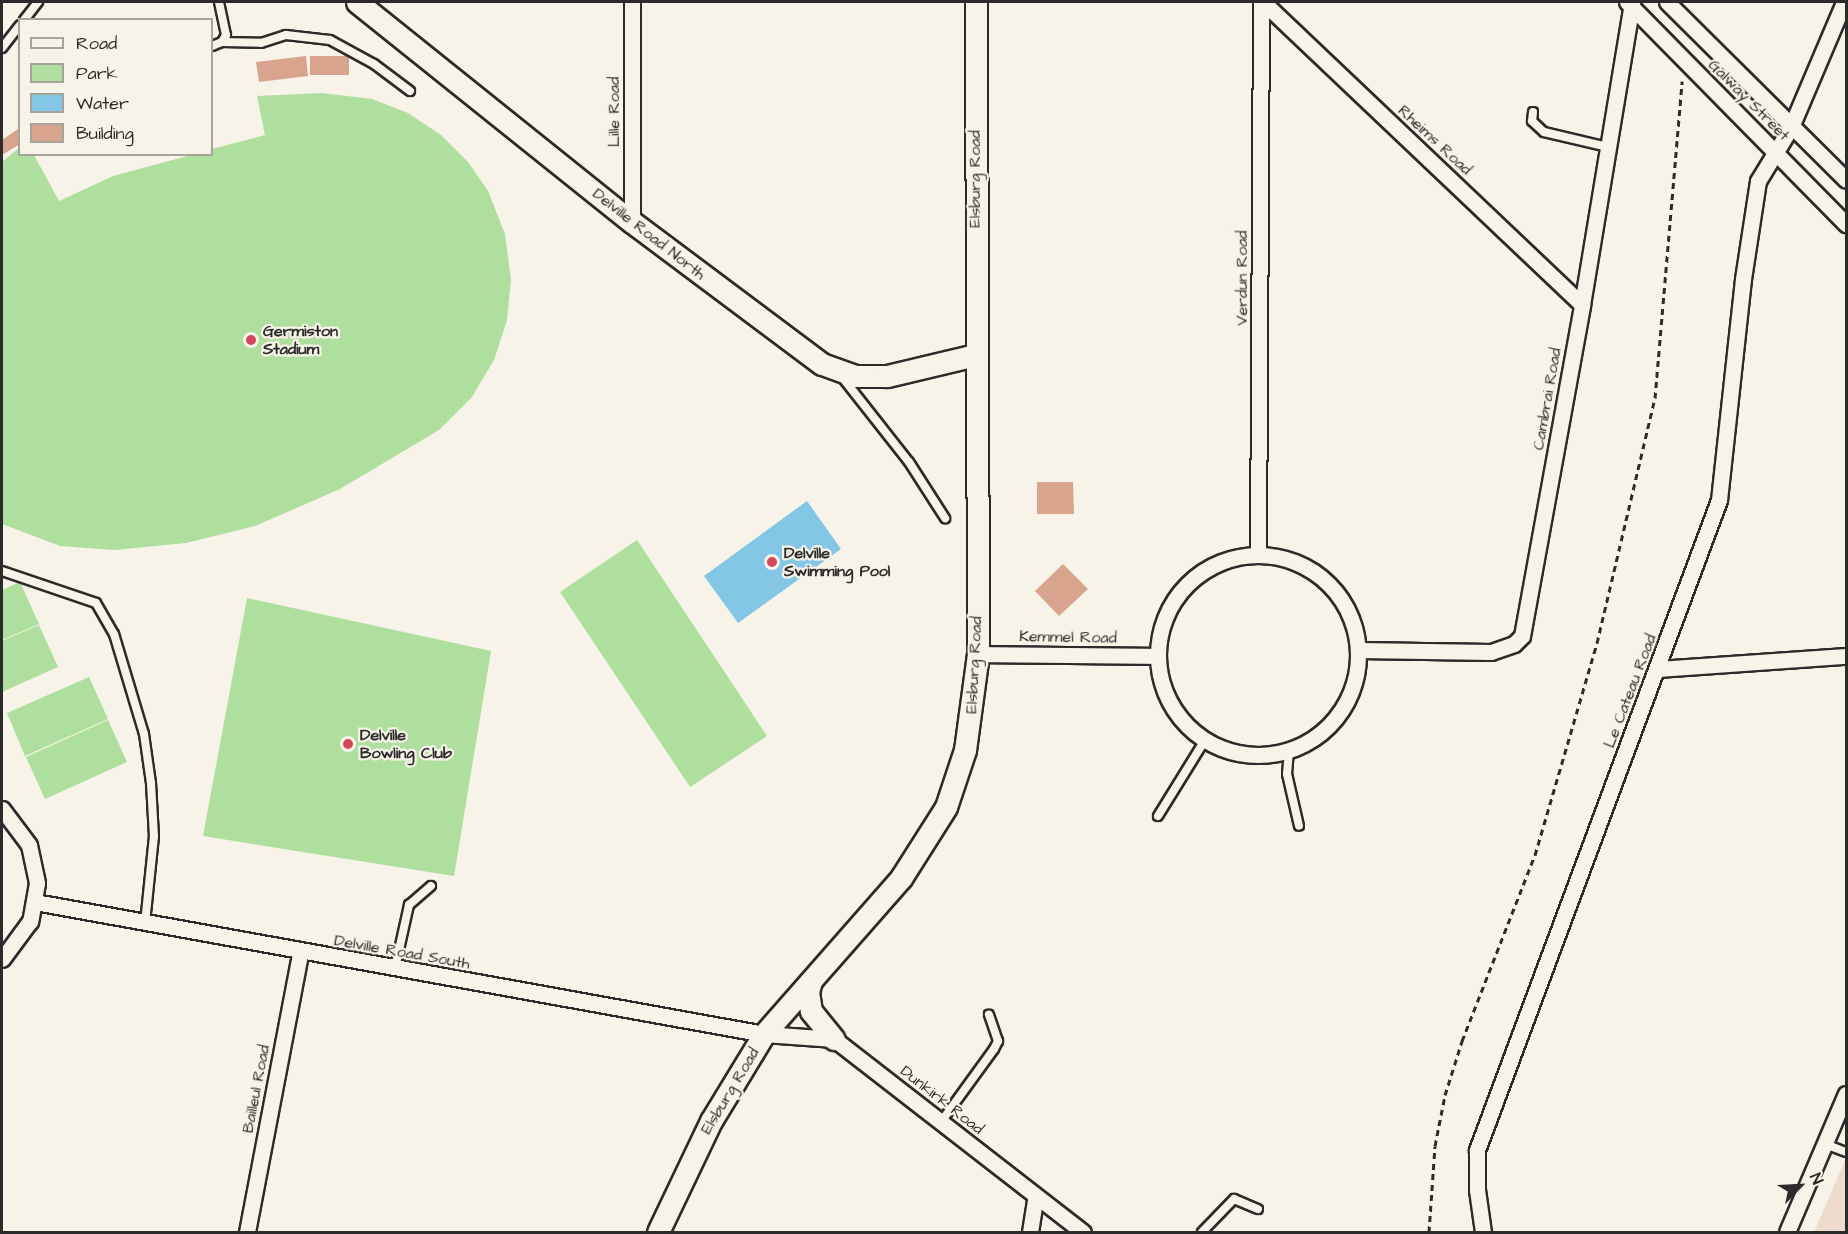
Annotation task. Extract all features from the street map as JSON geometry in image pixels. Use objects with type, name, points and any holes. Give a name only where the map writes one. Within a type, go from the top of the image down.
[{"type":"main road","name":"Delville Road North","points":[[357,2],[632,222],[807,354],[838,371],[855,376],[887,376],[975,355]]},
{"type":"main road","name":"Elsburg Road","points":[[658,1233],[711,1120],[764,1034],[901,878],[946,807],[965,750],[978,654],[975,355],[976,2]]},
{"type":"main road","points":[[811,981],[808,992],[811,1011],[834,1040]]},
{"type":"street","name":"Lille Road","points":[[632,2],[632,222]]},
{"type":"street","name":"Rheims Road","points":[[1262,2],[1582,305]]},
{"type":"street","name":"Verdun Road","points":[[1258,555],[1262,2]]},
{"type":"street","name":"Galway Street","points":[[1666,2],[1846,180]]},
{"type":"street","name":"Le Cateau Road","points":[[1483,1233],[1477,1190],[1478,1150],[1719,500],[1744,268],[1758,181],[1773,150],[1791,127],[1844,2]]},
{"type":"street","name":"Cambrai Road","points":[[1358,650],[1491,652],[1514,644],[1522,636],[1582,305],[1629,3]]},
{"type":"street","name":"Galway Street","points":[[1629,3],[1846,224]]},
{"type":"street","points":[[1258,555],[1295,562],[1327,582],[1349,613],[1358,650],[1352,693],[1341,712],[1309,742],[1289,751],[1246,755],[1205,740],[1174,709],[1164,689],[1158,656],[1169,610],[1191,581],[1222,562],[1258,555]]},
{"type":"street","name":"Kemmel Road","points":[[978,654],[1158,656]]},
{"type":"street","points":[[1658,669],[1846,656]]},
{"type":"street","points":[[2,809],[29,845],[34,864],[35,902],[20,938],[2,959]]},
{"type":"street","name":"Delville Road South","points":[[35,902],[300,952],[764,1034]]},
{"type":"street","name":"Bailleul Road","points":[[248,1233],[300,952]]},
{"type":"street","points":[[764,1034],[834,1040]]},
{"type":"street","name":"Dunkirk Road","points":[[834,1040],[1083,1233]]},
{"type":"street","points":[[1787,1233],[1846,1094]]},
{"type":"street","points":[[1030,1233],[1036,1196]]},
{"type":"lane","points":[[26,18],[38,2]]},
{"type":"lane","points":[[219,2],[226,26],[222,42]]},
{"type":"lane","points":[[2,48],[18,28]]},
{"type":"lane","points":[[213,46],[222,42],[261,43],[286,35],[330,40],[374,64],[410,92]]},
{"type":"lane","points":[[1533,112],[1532,121],[1544,132],[1608,147]]},
{"type":"lane","points":[[838,371],[909,462],[945,518]]},
{"type":"lane","points":[[2,571],[96,603],[114,634],[144,734],[151,783],[154,836],[145,923]]},
{"type":"lane","points":[[1158,816],[1205,740]]},
{"type":"lane","points":[[1289,751],[1287,774],[1299,826]]},
{"type":"lane","points":[[395,969],[409,905],[431,886]]},
{"type":"lane","points":[[941,1122],[998,1041],[989,1015]]},
{"type":"lane","points":[[1825,1144],[1846,1152]]},
{"type":"lane","points":[[1202,1233],[1234,1199],[1258,1209]]},
{"type":"path","points":[[1429,1233],[1435,1146],[1445,1095],[1462,1041],[1534,855],[1597,643],[1655,398],[1683,89],[1678,54]]},
{"type":"shaded area","points":[[1846,1158],[1846,1232],[1814,1232]]},
{"type":"green space","name":"Germiston Stadium","points":[[322,93],[372,99],[408,113],[441,135],[468,162],[488,191],[505,234],[511,280],[507,320],[494,360],[472,397],[439,430],[340,489],[255,526],[186,543],[115,550],[60,546],[2,524],[2,162],[18,149],[18,156],[35,156],[59,201],[113,176],[187,156],[213,156],[213,149],[265,135],[257,96]]},
{"type":"green space","points":[[637,540],[767,736],[690,787],[560,592]]},
{"type":"green space","points":[[20,582],[39,624],[2,640],[2,590]]},
{"type":"green space","name":"Delville Bowling Club","points":[[247,598],[491,651],[454,876],[203,836]]},
{"type":"green space","points":[[39,625],[58,667],[2,692],[2,641]]},
{"type":"green space","points":[[89,677],[108,719],[25,756],[7,713]]},
{"type":"green space","points":[[108,720],[127,762],[45,799],[26,757]]},
{"type":"water","name":"Delville Swimming Pool","points":[[807,501],[841,549],[738,623],[704,576]]},
{"type":"building","points":[[306,56],[308,76],[259,82],[256,62]]},
{"type":"building","points":[[310,56],[349,56],[349,75],[310,75]]},
{"type":"building","points":[[18,129],[18,145],[2,155],[2,140]]},
{"type":"building","points":[[1037,482],[1073,482],[1074,514],[1037,514]]},
{"type":"building","points":[[1063,564],[1088,589],[1059,616],[1035,591]]},
{"type":"place","name":"Germiston Stadium","points":[[251,340]]},
{"type":"place","name":"Delville Swimming Pool","points":[[772,562]]},
{"type":"place","name":"Delville Bowling Club","points":[[348,744]]}]
